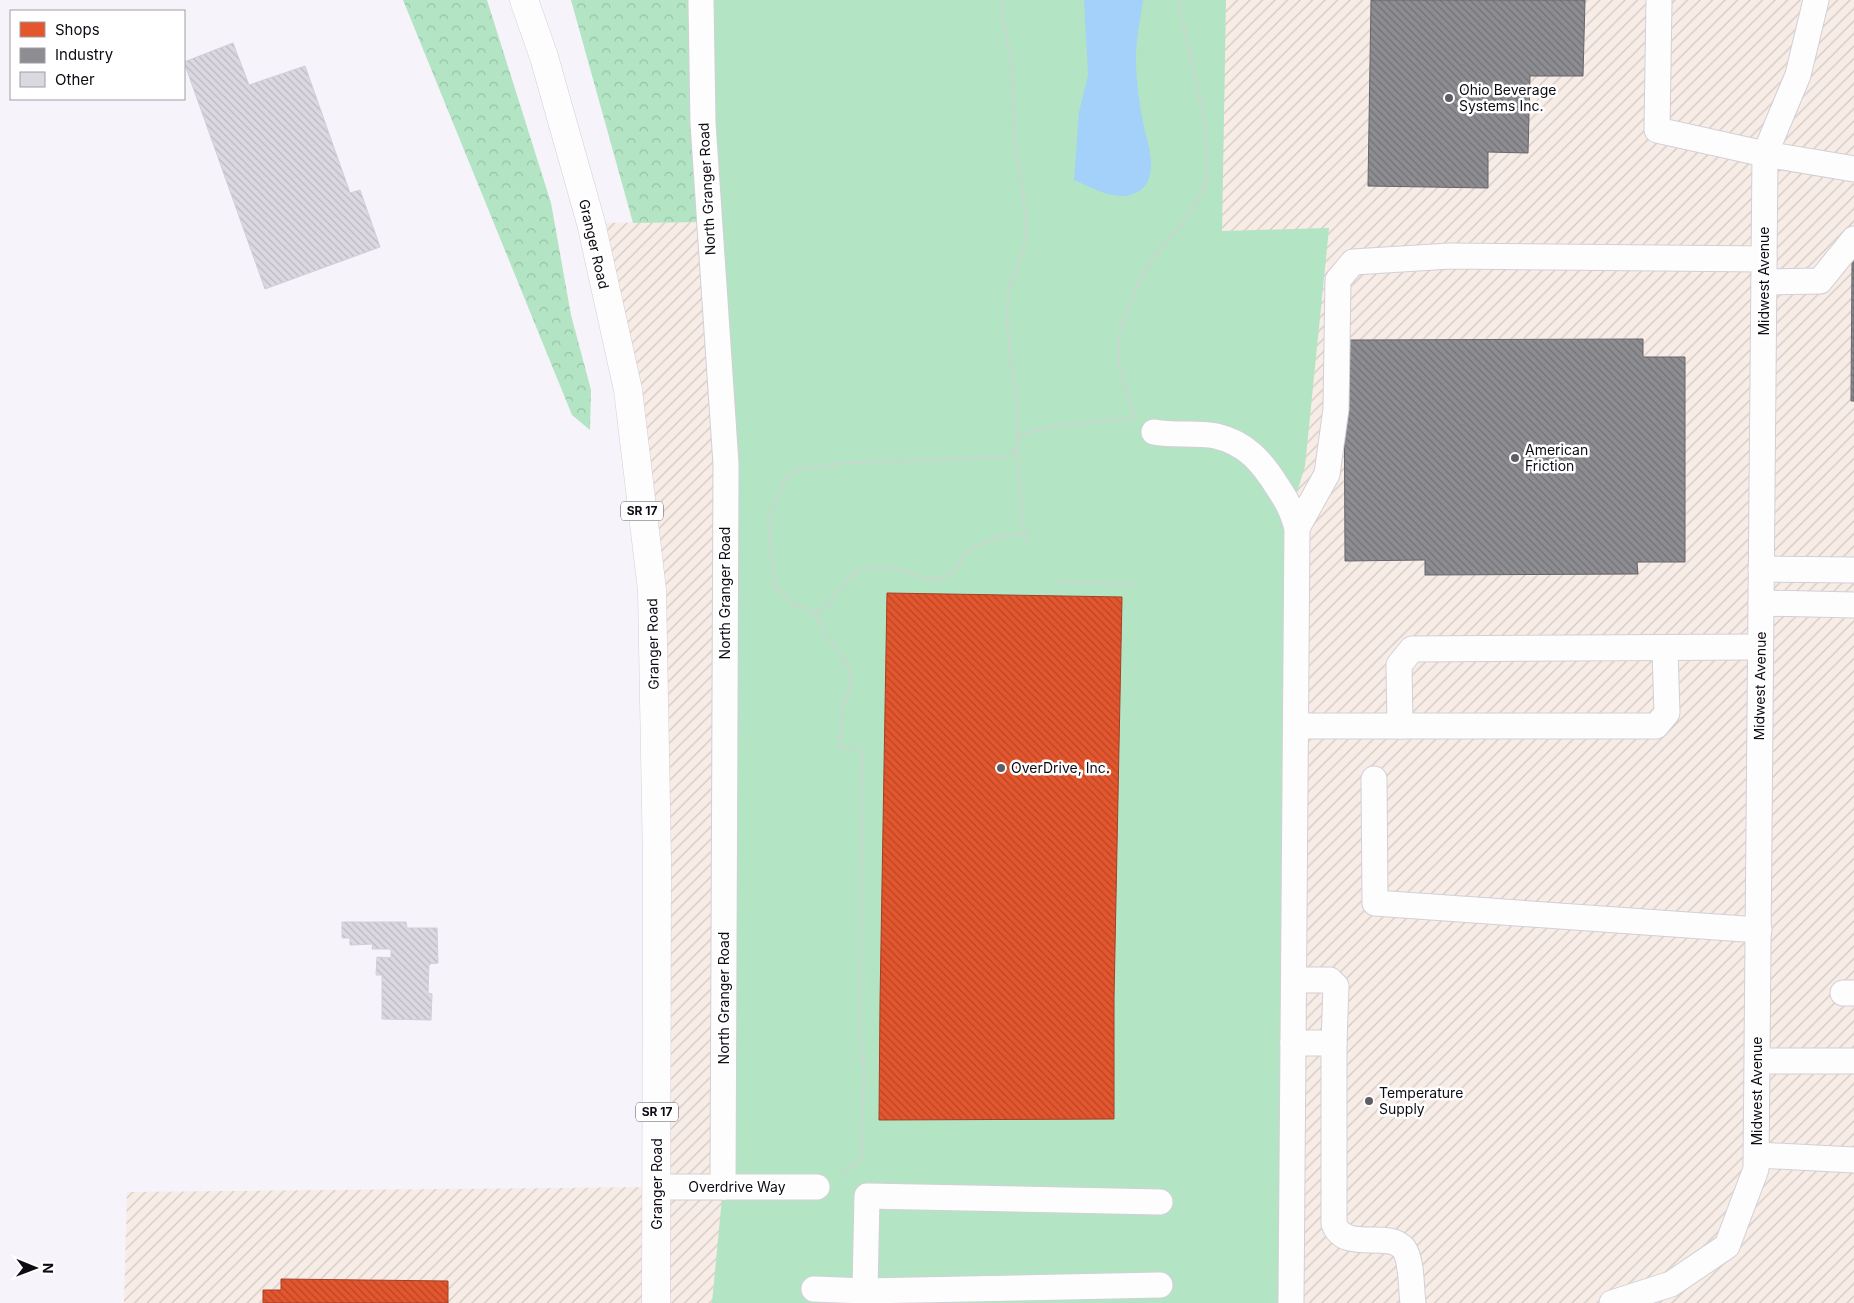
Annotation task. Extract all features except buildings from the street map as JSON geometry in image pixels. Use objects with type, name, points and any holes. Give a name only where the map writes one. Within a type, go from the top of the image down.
[{"type":"main road","name":"Granger Road","points":[[524,0],[544,57],[591,224],[626,381],[652,590],[657,861],[656,1303]]},
{"type":"street","name":"North Granger Road","points":[[701,0],[703,133],[726,464],[723,1187]]},
{"type":"street","points":[[1659,0],[1657,130],[1765,154],[1854,168]]},
{"type":"street","name":"Midwest Avenue","points":[[1612,1303],[1641,1298],[1671,1284],[1727,1246],[1756,1169],[1765,154],[1798,75],[1816,0]]},
{"type":"street","points":[[1297,528],[1327,474],[1336,409],[1338,280],[1353,262],[1450,256],[1764,271],[1820,281],[1854,239]]},
{"type":"street","points":[[1142,425],[1214,436],[1238,443],[1252,453],[1264,466],[1292,509],[1297,528],[1291,1303]]},
{"type":"street","points":[[1761,569],[1854,570]]},
{"type":"street","points":[[1761,603],[1854,605]]},
{"type":"street","points":[[1400,726],[1399,665],[1412,649],[1760,647]]},
{"type":"street","points":[[1296,726],[1656,726],[1667,713],[1665,649]]},
{"type":"street","points":[[1374,778],[1375,903],[1758,930]]},
{"type":"street","points":[[1294,980],[1330,980],[1336,986],[1334,1043],[1334,1224],[1337,1231],[1346,1238],[1394,1243],[1404,1249],[1409,1263],[1413,1303]]},
{"type":"street","points":[[1293,1043],[1334,1043]]},
{"type":"street","points":[[1758,1061],[1854,1061]]},
{"type":"street","points":[[1757,1154],[1854,1160]]},
{"type":"street","name":"Overdrive Way","points":[[657,1187],[817,1187]]},
{"type":"street","points":[[865,1291],[867,1196],[1160,1202]]},
{"type":"street","points":[[814,1289],[865,1291],[1160,1285]]},
{"type":"path","points":[[1002,0],[1003,17],[1012,66],[1015,142],[1027,224],[1024,248],[1009,289],[1007,316],[1018,409],[1017,448],[1022,519],[1026,534],[1025,542]]},
{"type":"path","points":[[1018,435],[1061,425],[1142,425],[1119,365],[1118,345],[1121,327],[1136,288],[1153,258],[1187,217],[1206,186],[1208,152],[1204,118],[1196,73],[1180,9],[1180,0]]},
{"type":"path","points":[[817,1187],[847,1172],[861,1160],[864,1070],[860,1032],[862,749],[840,747],[842,710],[850,688],[850,671],[815,614],[792,603],[775,586],[768,520],[787,476],[797,470],[843,463],[1007,457],[1017,448]]},
{"type":"path","points":[[815,614],[828,605],[848,579],[857,572],[867,568],[900,569],[920,577],[938,580],[950,575],[968,551],[996,537],[1026,534]]},
{"type":"path","points":[[1056,582],[1135,584]]},
{"type":"shaded area","points":[[701,0],[1854,0],[1854,1303],[124,1303],[127,1192],[657,1187],[652,590],[591,223],[709,222]]},
{"type":"green space","points":[[403,0],[487,0],[551,203],[571,315],[591,390],[590,430],[572,415]]},
{"type":"green space","points":[[571,0],[703,0],[709,222],[633,223]]},
{"type":"green space","points":[[701,0],[1226,0],[1222,231],[1329,228],[1305,466],[1292,509],[1294,1303],[712,1303],[723,1187],[726,772]]},
{"type":"water","points":[[1084,0],[1143,0],[1137,41],[1136,65],[1139,101],[1151,159],[1151,168],[1146,185],[1131,195],[1123,196],[1106,193],[1074,180],[1079,112],[1088,75]]},
{"type":"place","name":"Ohio Beverage Systems Inc.","points":[[1449,98]]},
{"type":"place","name":"American Friction","points":[[1515,458]]},
{"type":"place","name":"OverDrive, Inc.","points":[[1001,768]]},
{"type":"place","name":"Temperature Supply","points":[[1369,1101]]}]
